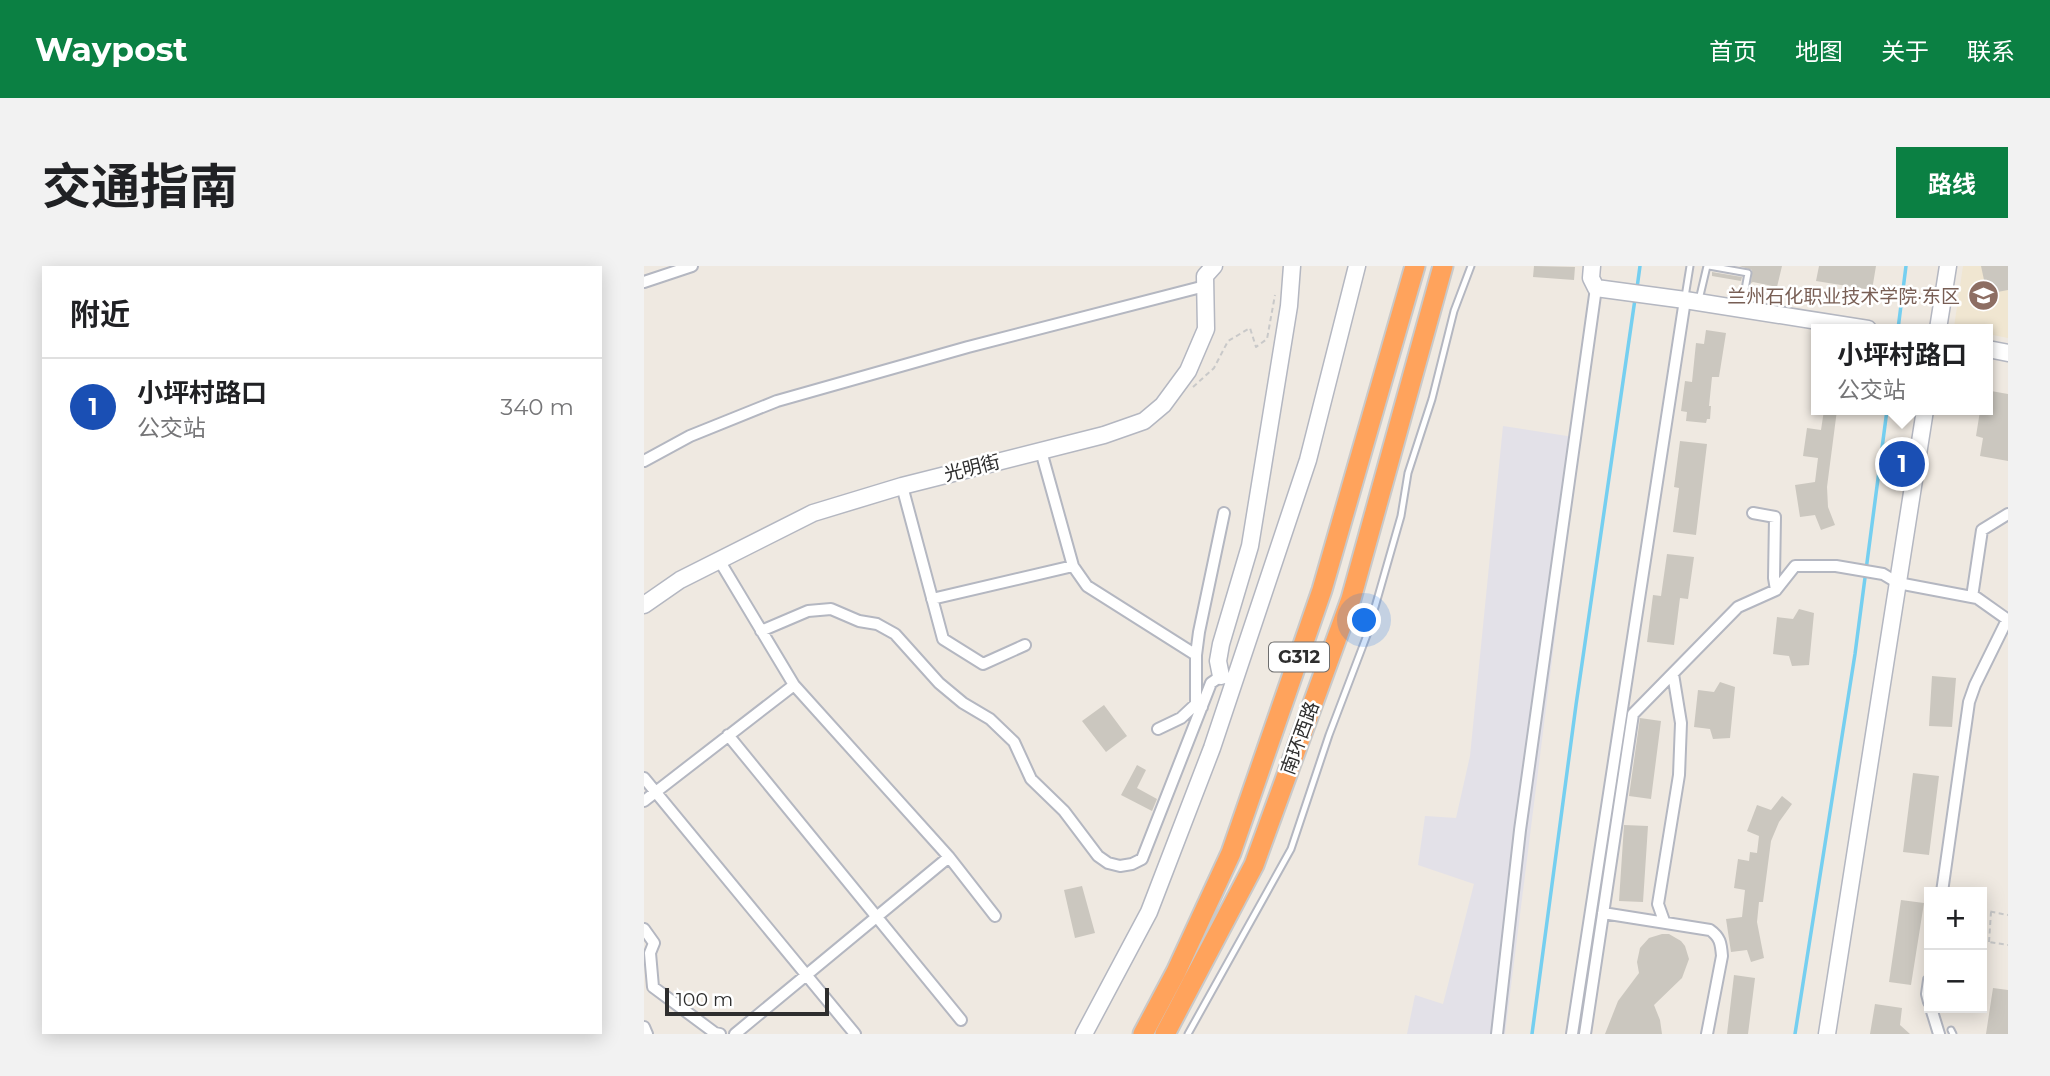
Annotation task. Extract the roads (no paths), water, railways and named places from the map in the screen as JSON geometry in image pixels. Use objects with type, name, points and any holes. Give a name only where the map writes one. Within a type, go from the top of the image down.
[{"type":"highway","name":"南环西路","points":[[1143,1034],[1176,972],[1231,853],[1322,590],[1415,266]]},
{"type":"highway","name":"南环西路","points":[[1166,1034],[1254,865],[1351,599],[1443,266]]},
{"type":"street","points":[[644,282],[692,266]]},
{"type":"street","name":"光明街","points":[[644,605],[680,580],[813,513],[902,486],[1104,435],[1144,421],[1163,405],[1188,371],[1206,329],[1205,276],[1214,266]]},
{"type":"street","points":[[1227,679],[1218,661],[1252,533],[1289,306],[1292,266]]},
{"type":"street","points":[[1084,1034],[1149,912],[1212,748],[1227,679],[1308,460],[1357,266]]},
{"type":"street","points":[[1334,354],[1365,266]]},
{"type":"street","points":[[1592,266],[1591,278],[1601,289],[1836,324]]},
{"type":"street","points":[[1939,324],[1948,266]]},
{"type":"street","points":[[644,461],[690,436],[777,401],[968,347],[1205,286]]},
{"type":"street","points":[[1497,1034],[1520,830],[1601,289]]},
{"type":"street","points":[[1572,1034],[1686,300]]},
{"type":"street","points":[[1827,1034],[1924,415]]},
{"type":"street","points":[[1041,451],[1073,566],[1087,586],[1196,655]]},
{"type":"street","points":[[902,486],[943,639],[983,664],[1025,645]]},
{"type":"street","points":[[1199,705],[1196,655],[1224,513]]},
{"type":"street","points":[[1753,513],[1775,517],[1773,578],[1776,590]]},
{"type":"street","points":[[1972,597],[1982,530],[2008,514]]},
{"type":"street","points":[[719,560],[794,685],[949,857],[995,916]]},
{"type":"street","points":[[932,599],[1073,566]]},
{"type":"street","points":[[1585,1034],[1633,715],[1738,607],[1776,590],[1795,566],[1836,566],[1883,574],[1898,583],[1977,598],[2008,620],[1969,702],[1943,887]]},
{"type":"street","points":[[761,631],[808,611],[831,609],[859,621],[877,624],[895,634],[939,683],[963,703],[990,719],[1014,741],[1031,779],[1065,811],[1098,856],[1114,865],[1132,864],[1142,859],[1199,705],[1211,683],[1227,679]]},
{"type":"street","points":[[1664,921],[1658,904],[1679,775],[1682,723],[1673,674]]},
{"type":"street","points":[[644,801],[794,685]]},
{"type":"street","points":[[1158,729],[1181,718],[1199,705]]},
{"type":"street","points":[[728,735],[961,1020]]},
{"type":"street","points":[[644,778],[855,1034]]},
{"type":"street","points":[[735,1034],[949,857]]},
{"type":"street","points":[[1603,913],[1664,921],[1710,930],[1718,935],[1722,956],[1707,1034]]},
{"type":"street","points":[[644,929],[654,943],[647,957],[653,988],[719,1034]]},
{"type":"street","points":[[1933,1013],[1939,1034]]},
{"type":"street","points":[[644,1027],[647,1034]]},
{"type":"lane","points":[[1188,1034],[1291,849],[1329,735],[1367,635],[1401,516],[1408,473],[1433,400],[1454,311],[1471,266]]},
{"type":"lane","points":[[1686,300],[1690,266]]},
{"type":"lane","points":[[1686,300],[1708,266],[1748,273],[1742,309]]},
{"type":"waterway","points":[[1637,288],[1640,266]]},
{"type":"waterway","points":[[1899,324],[1906,266]]},
{"type":"waterway","points":[[1532,1034],[1635,299]]},
{"type":"waterway","points":[[1795,1034],[1855,654],[1886,415]]},
{"type":"place","name":"兰州石化职业技术学院·东区","points":[[1983,296]]},
{"type":"place","name":"小坪村路口","points":[[1902,464]]}]
